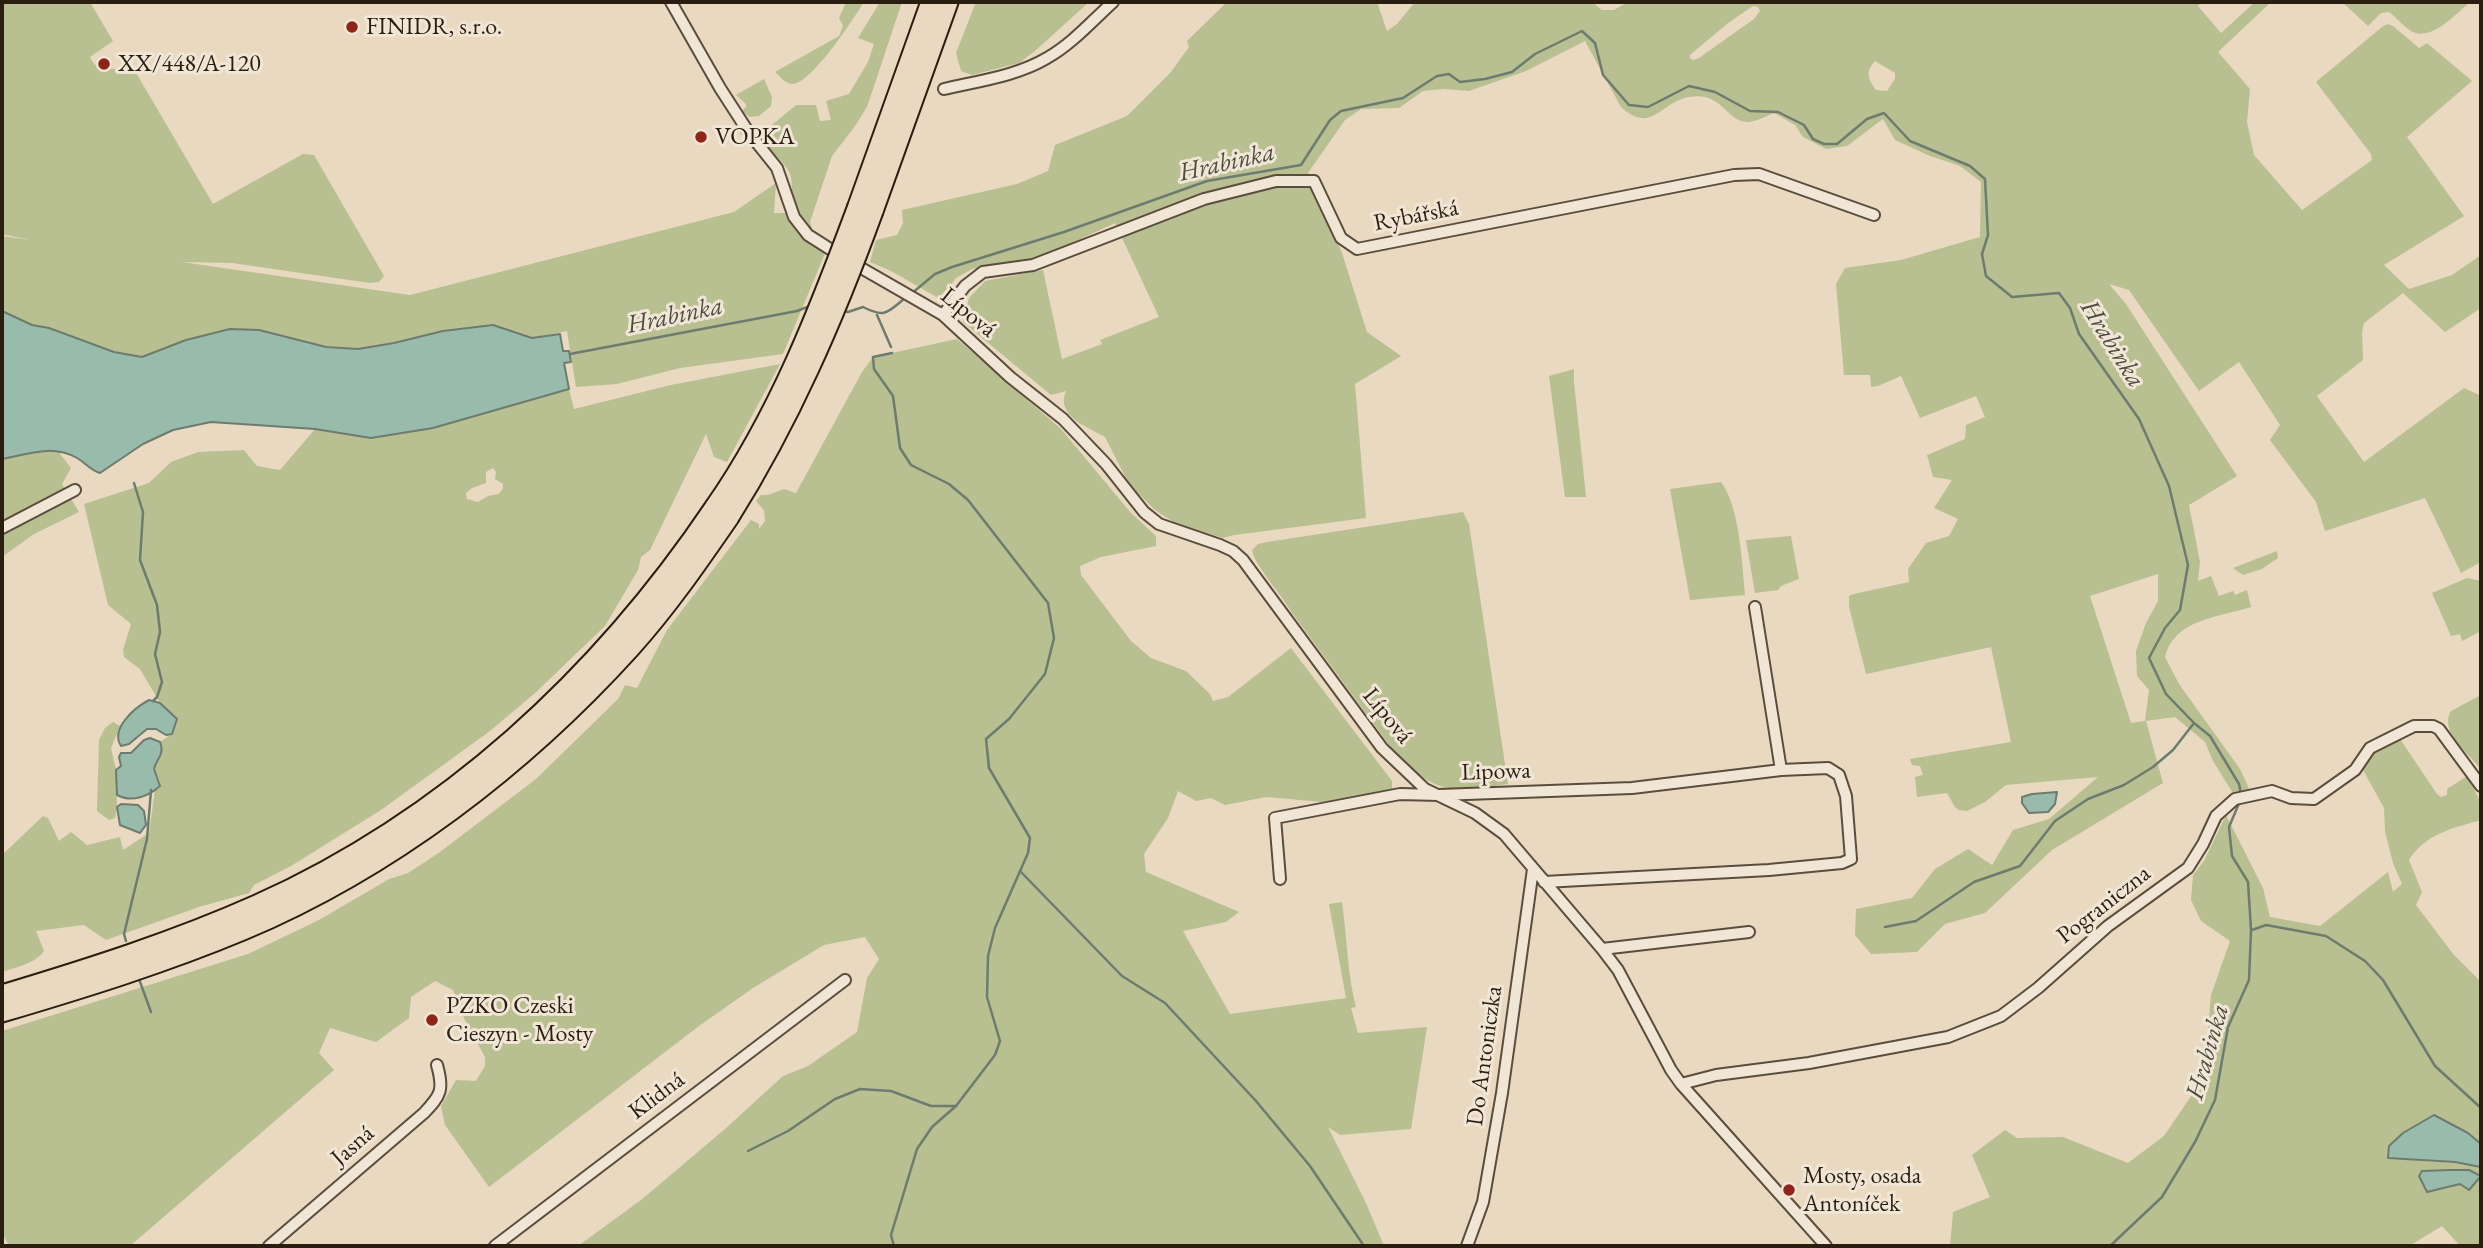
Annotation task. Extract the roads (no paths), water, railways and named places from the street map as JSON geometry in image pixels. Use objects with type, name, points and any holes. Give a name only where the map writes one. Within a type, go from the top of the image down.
[{"type":"highway","points":[[865,209],[931,2]]},
{"type":"highway","points":[[2,1012],[148,966],[245,929],[301,902],[405,842],[507,767],[586,694],[630,648],[672,597],[722,512],[741,468],[789,377],[865,209],[948,2]]},
{"type":"highway","points":[[2,995],[135,953],[217,922],[307,880],[400,825],[479,768],[570,687],[646,603],[722,512]]},
{"type":"street","points":[[671,2],[749,133],[778,168],[794,216],[808,234],[830,249]]},
{"type":"street","points":[[944,89],[1027,68],[1048,58],[1070,43],[1113,2]]},
{"type":"street","name":"Rybářská","points":[[943,315],[965,286],[983,272],[1033,265],[1204,200],[1276,181],[1314,181],[1341,238],[1357,249],[1734,175],[1759,174],[1874,215]]},
{"type":"street","name":"Lípová","points":[[863,269],[943,315],[1010,377],[1063,419],[1106,464],[1144,512],[1159,524],[1220,545],[1243,560],[1382,748],[1425,789],[1475,813],[1504,834],[1602,948],[1618,970],[1681,1084],[1826,1246]]},
{"type":"street","points":[[2,528],[75,490]]},
{"type":"street","points":[[1755,607],[1781,770]]},
{"type":"street","name":"Pograniczna","points":[[1681,1084],[1716,1075],[1809,1063],[1948,1037],[2001,1016],[2038,988],[2108,926],[2188,868],[2203,845],[2216,816],[2235,799],[2272,791],[2291,798],[2314,799],[2355,770],[2370,748],[2393,735],[2421,725],[2439,729],[2481,786]]},
{"type":"street","name":"Lipowa","points":[[1280,878],[1275,818],[1400,794],[1632,788],[1781,770],[1828,768],[1839,775],[1846,796],[1851,859],[1842,863],[1769,870],[1544,882]]},
{"type":"street","name":"Do Antoniczka","points":[[1467,1246],[1483,1202],[1502,1093],[1533,869]]},
{"type":"street","points":[[1602,948],[1749,932]]},
{"type":"street","name":"Klidná","points":[[495,1246],[845,980]]},
{"type":"street","name":"Jasná","points":[[269,1246],[438,1098],[442,1083],[437,1065]]},
{"type":"waterway","name":"Hrabinka","points":[[911,294],[935,274],[952,267],[1064,232],[1207,181],[1301,165],[1330,120],[1341,111],[1403,98],[1437,76],[1449,74],[1460,82],[1512,72],[1535,54],[1582,31],[1595,43],[1603,75],[1629,105],[1648,107],[1689,86],[1715,92],[1750,111],[1778,112],[1804,125],[1813,139],[1824,144],[1837,144],[1867,119],[1884,113],[1910,141],[1970,166],[1985,179],[1988,235],[1982,254],[1986,276],[2012,297],[2059,293],[2070,308],[2079,334],[2139,419],[2169,486],[2188,565],[2180,610],[2165,628],[2149,658],[2166,694],[2210,736],[2239,784],[2241,794]]},
{"type":"waterway","name":"Hrabinka","points":[[843,311],[863,307],[876,312],[886,312],[905,298]]},
{"type":"waterway","name":"Hrabinka","points":[[570,354],[797,311],[810,306]]},
{"type":"waterway","points":[[877,315],[891,347]]},
{"type":"waterway","points":[[892,353],[873,357],[874,369],[893,396],[900,448],[911,465],[949,484],[968,500],[1048,603],[1054,638],[1045,674],[1009,719],[986,739],[989,768],[1030,838],[1028,853],[995,928],[988,956],[987,997],[1000,1041],[995,1055],[956,1106],[932,1127],[917,1149],[891,1235],[894,1246]]},
{"type":"waterway","points":[[134,483],[143,512],[140,560],[157,605],[160,632],[155,654],[162,682],[153,701]]},
{"type":"waterway","points":[[1885,927],[1916,921],[1974,882],[2020,866],[2055,821],[2088,799],[2124,785],[2153,767],[2173,750],[2194,723]]},
{"type":"waterway","points":[[126,941],[124,934],[147,839],[151,790]]},
{"type":"waterway","name":"Hrabinka","points":[[2110,1246],[2162,1197],[2195,1142],[2215,1100],[2228,1027],[2249,980],[2251,930],[2248,882],[2232,856],[2229,827],[2240,801]]},
{"type":"waterway","points":[[1021,872],[1122,976],[1165,1003],[1256,1101],[1310,1166],[1364,1246]]},
{"type":"waterway","points":[[2252,930],[2266,925],[2326,936],[2365,961],[2383,980],[2435,1066],[2481,1108]]},
{"type":"waterway","points":[[139,979],[151,1012]]},
{"type":"waterway","points":[[748,1151],[788,1131],[835,1099],[860,1089],[891,1091],[931,1106],[956,1106]]},
{"type":"place","name":"FINIDR, s.r.o.","points":[[352,27]]},
{"type":"place","name":"XX/448/A-120","points":[[104,64]]},
{"type":"place","name":"VOPKA","points":[[701,137]]},
{"type":"place","name":"PZKO Czeski Cieszyn - Mosty","points":[[432,1020]]},
{"type":"place","name":"Mosty, osada Antoníček","points":[[1789,1190]]}]
